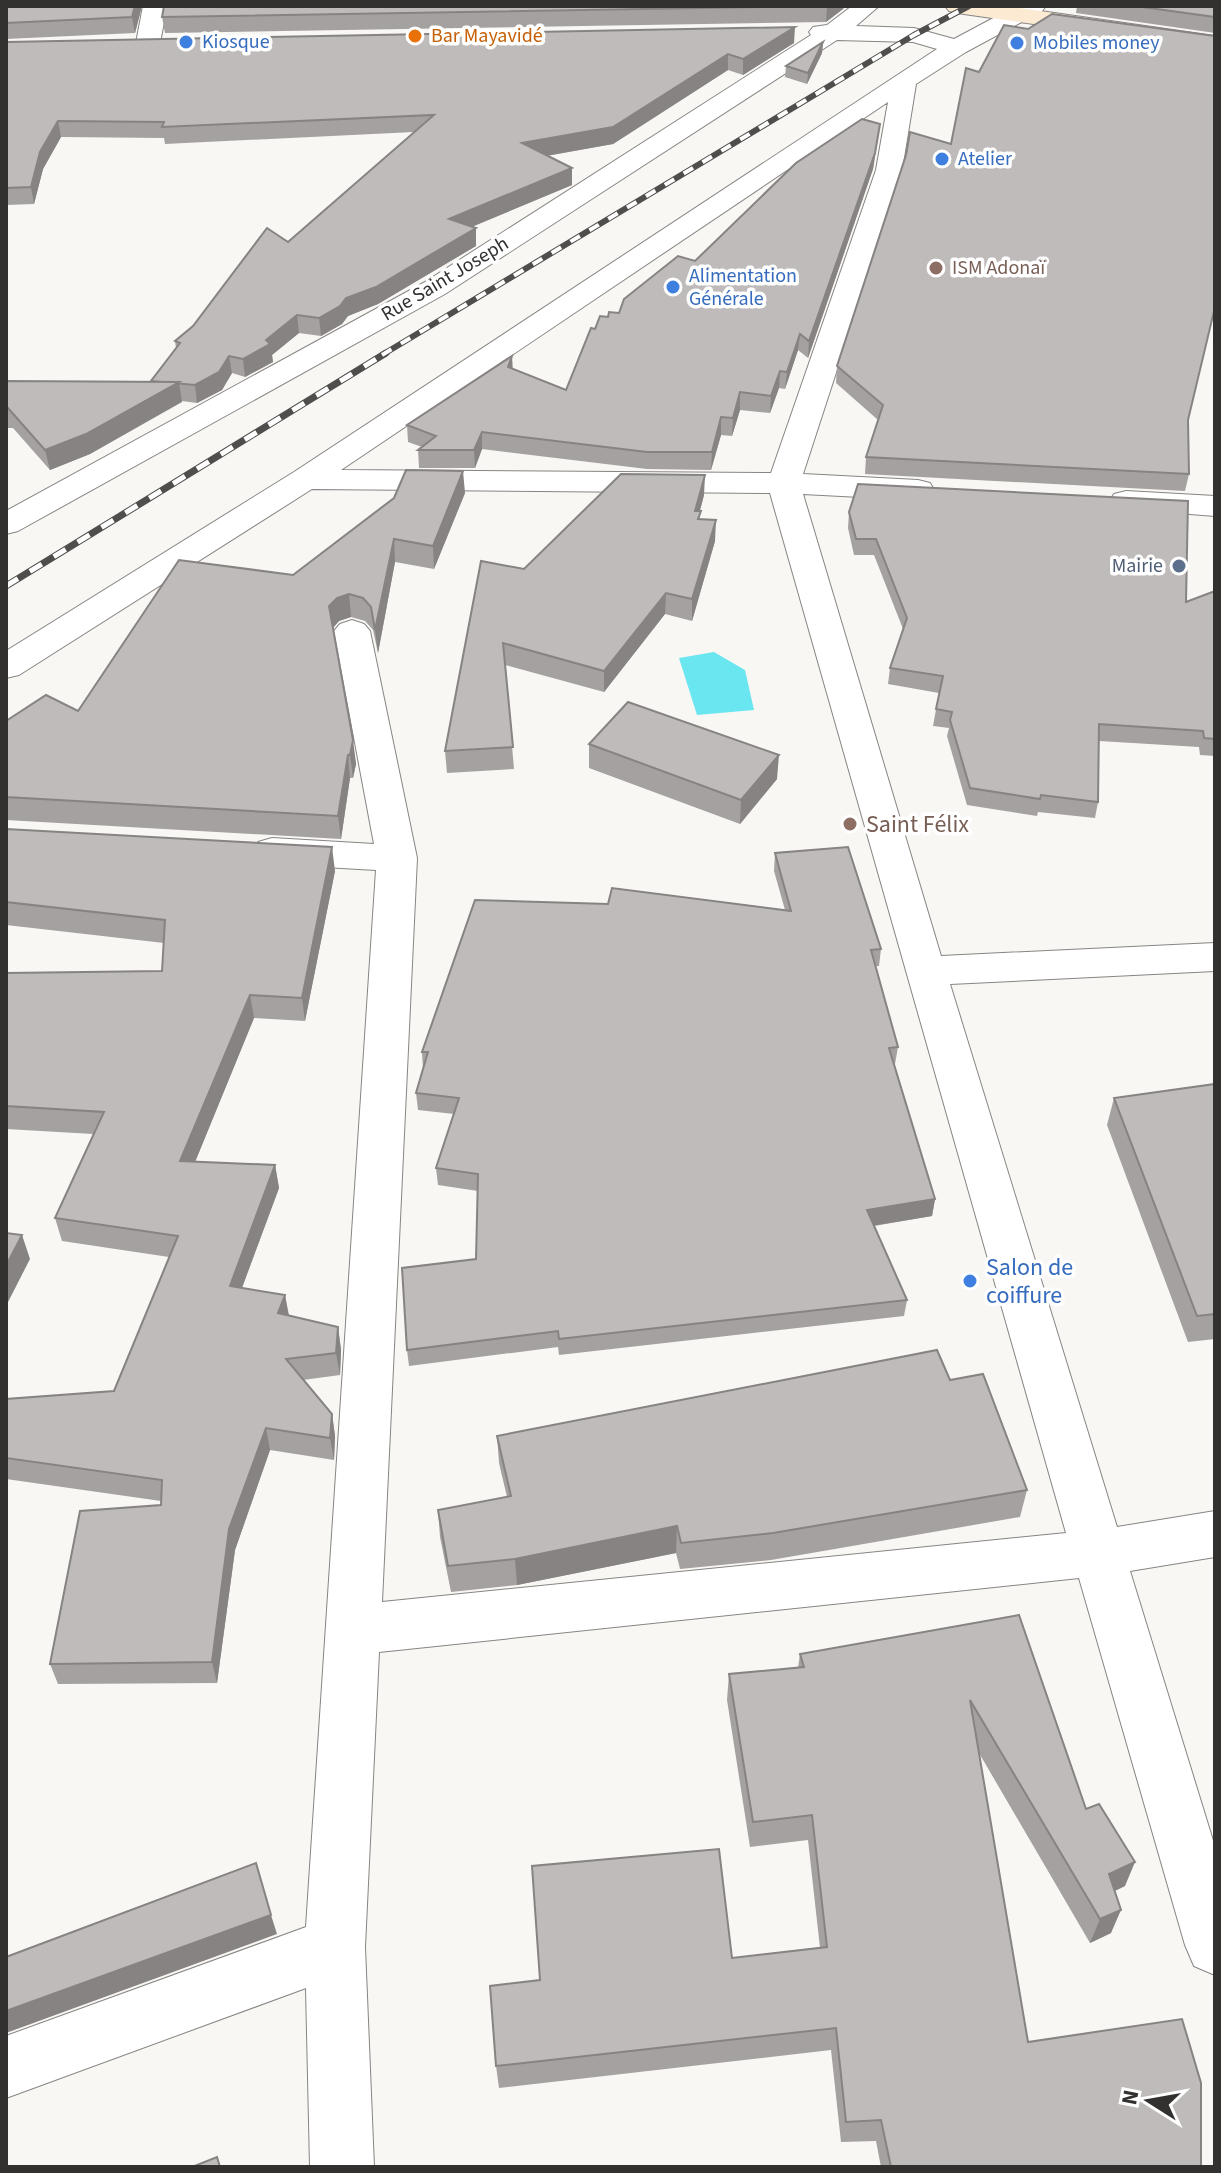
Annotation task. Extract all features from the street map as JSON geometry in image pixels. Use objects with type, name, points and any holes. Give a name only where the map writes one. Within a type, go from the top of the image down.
[{"type":"main road","points":[[957,6],[1029,8],[1215,32]]},
{"type":"main road","points":[[1029,8],[1215,43]]},
{"type":"street","points":[[117,44],[156,42],[155,6]]},
{"type":"street","name":"Rue Saint Joseph","points":[[6,524],[435,288],[833,32],[867,6]]},
{"type":"street","points":[[6,667],[305,479],[957,47],[1029,8]]},
{"type":"street","points":[[785,33],[914,35],[957,47]]},
{"type":"street","points":[[904,83],[889,170],[784,483],[925,971],[1215,1945]]},
{"type":"street","points":[[305,479],[784,483],[944,491]]},
{"type":"street","points":[[1103,500],[1215,506]]},
{"type":"street","points":[[342,2167],[335,1947],[397,858],[352,631]]},
{"type":"street","points":[[241,849],[397,858]]},
{"type":"street","points":[[925,971],[1215,957]]},
{"type":"street","points":[[351,1630],[1098,1553],[1215,1534]]},
{"type":"street","points":[[6,2067],[335,1947]]},
{"type":"water","points":[[714,652],[745,670],[754,710],[697,715],[679,658]]},
{"type":"building","points":[[6,6],[135,6],[132,17],[6,23]]},
{"type":"building","points":[[164,6],[828,6],[162,17]]},
{"type":"building","points":[[1135,6],[1215,6],[1215,17]]},
{"type":"building","points":[[1052,14],[1215,36],[1215,307],[1188,420],[1189,474],[866,457],[883,405],[837,366],[906,155],[910,132],[951,144],[966,68],[979,72],[1004,25],[1028,29]]},
{"type":"building","points":[[795,27],[743,59],[728,54],[613,127],[522,143],[572,168],[449,219],[476,228],[376,287],[346,298],[340,306],[319,318],[297,315],[266,340],[270,344],[243,359],[229,356],[219,372],[195,385],[151,381],[180,343],[175,341],[193,326],[267,228],[288,242],[434,115],[162,127],[164,122],[58,121],[40,152],[31,187],[6,188],[6,42]]},
{"type":"building","points":[[823,42],[808,73],[786,66]]},
{"type":"building","points":[[862,119],[880,124],[875,153],[809,341],[800,334],[787,372],[780,371],[771,396],[740,392],[733,418],[721,417],[712,452],[647,452],[482,432],[474,450],[418,450],[436,436],[407,425],[512,356],[508,367],[566,390],[591,328],[595,329],[600,316],[608,317],[609,312],[619,313],[624,299],[678,256],[695,261],[796,163]]},
{"type":"building","points":[[6,381],[179,382],[86,434],[45,450],[6,408]]},
{"type":"building","points":[[406,470],[463,471],[433,546],[394,539],[375,630],[371,607],[363,598],[349,594],[337,598],[329,606],[353,740],[338,816],[6,797],[6,721],[46,695],[78,711],[179,560],[293,575],[394,498]]},
{"type":"building","points":[[621,474],[705,475],[695,511],[701,511],[698,519],[716,520],[692,599],[666,593],[604,671],[503,643],[513,747],[445,751],[481,561],[524,569]]},
{"type":"building","points":[[858,484],[1188,501],[1186,602],[1215,591],[1215,739],[1204,738],[1203,731],[1099,724],[1098,802],[1041,795],[1040,799],[970,788],[950,720],[952,712],[936,709],[943,676],[890,668],[907,618],[876,539],[856,539],[849,512]]},
{"type":"building","points":[[628,702],[779,755],[741,800],[589,744]]},
{"type":"building","points":[[6,829],[332,847],[302,998],[250,995],[180,1161],[275,1165],[230,1286],[285,1295],[278,1313],[338,1327],[336,1353],[286,1359],[332,1414],[330,1438],[266,1428],[229,1529],[212,1662],[50,1664],[80,1511],[161,1505],[162,1480],[6,1458],[6,1399],[114,1391],[178,1236],[55,1218],[104,1112],[6,1106],[6,973],[162,971],[165,920],[6,902]]},
{"type":"building","points":[[848,847],[881,949],[871,950],[898,1047],[889,1048],[935,1199],[867,1210],[907,1300],[559,1339],[558,1331],[407,1350],[402,1268],[476,1259],[478,1174],[436,1168],[459,1098],[416,1093],[428,1052],[422,1052],[475,900],[608,904],[612,888],[791,911],[775,853]]},
{"type":"building","points":[[1215,1084],[1215,1314],[1197,1316],[1114,1098]]},
{"type":"building","points":[[6,1233],[22,1235],[6,1266]]},
{"type":"building","points":[[937,1350],[950,1380],[983,1374],[1027,1490],[773,1533],[681,1543],[677,1526],[515,1559],[448,1566],[438,1510],[511,1496],[497,1436]]},
{"type":"building","points":[[1019,1615],[1086,1809],[1099,1804],[1135,1862],[1109,1874],[1121,1910],[1100,1919],[970,1700],[1028,2042],[1182,2019],[1201,2083],[1201,2167],[891,2167],[881,2120],[846,2122],[836,2028],[496,2066],[490,1986],[540,1980],[532,1866],[719,1849],[732,1958],[827,1947],[812,1815],[753,1822],[729,1674],[804,1667],[800,1654]]},
{"type":"building","points":[[256,1863],[271,1915],[6,2011],[6,1957]]},
{"type":"building","points":[[217,2157],[220,2167],[192,2167]]},
{"type":"railway","points":[[382,355],[914,35],[969,6]]},
{"type":"railway","points":[[6,586],[386,353]]},
{"type":"place","name":"Bar Mayavidé","points":[[415,36]]},
{"type":"place","name":"Kiosque","points":[[186,42]]},
{"type":"place","name":"Mobiles money","points":[[1017,43]]},
{"type":"place","name":"Atelier","points":[[942,159]]},
{"type":"place","name":"ISM Adonaï","points":[[936,268]]},
{"type":"place","name":"Alimentation Générale","points":[[673,287]]},
{"type":"place","name":"Mairie","points":[[1179,566]]},
{"type":"place","name":"Saint Félix","points":[[850,824]]},
{"type":"place","name":"Salon de coiffure","points":[[970,1281]]}]
